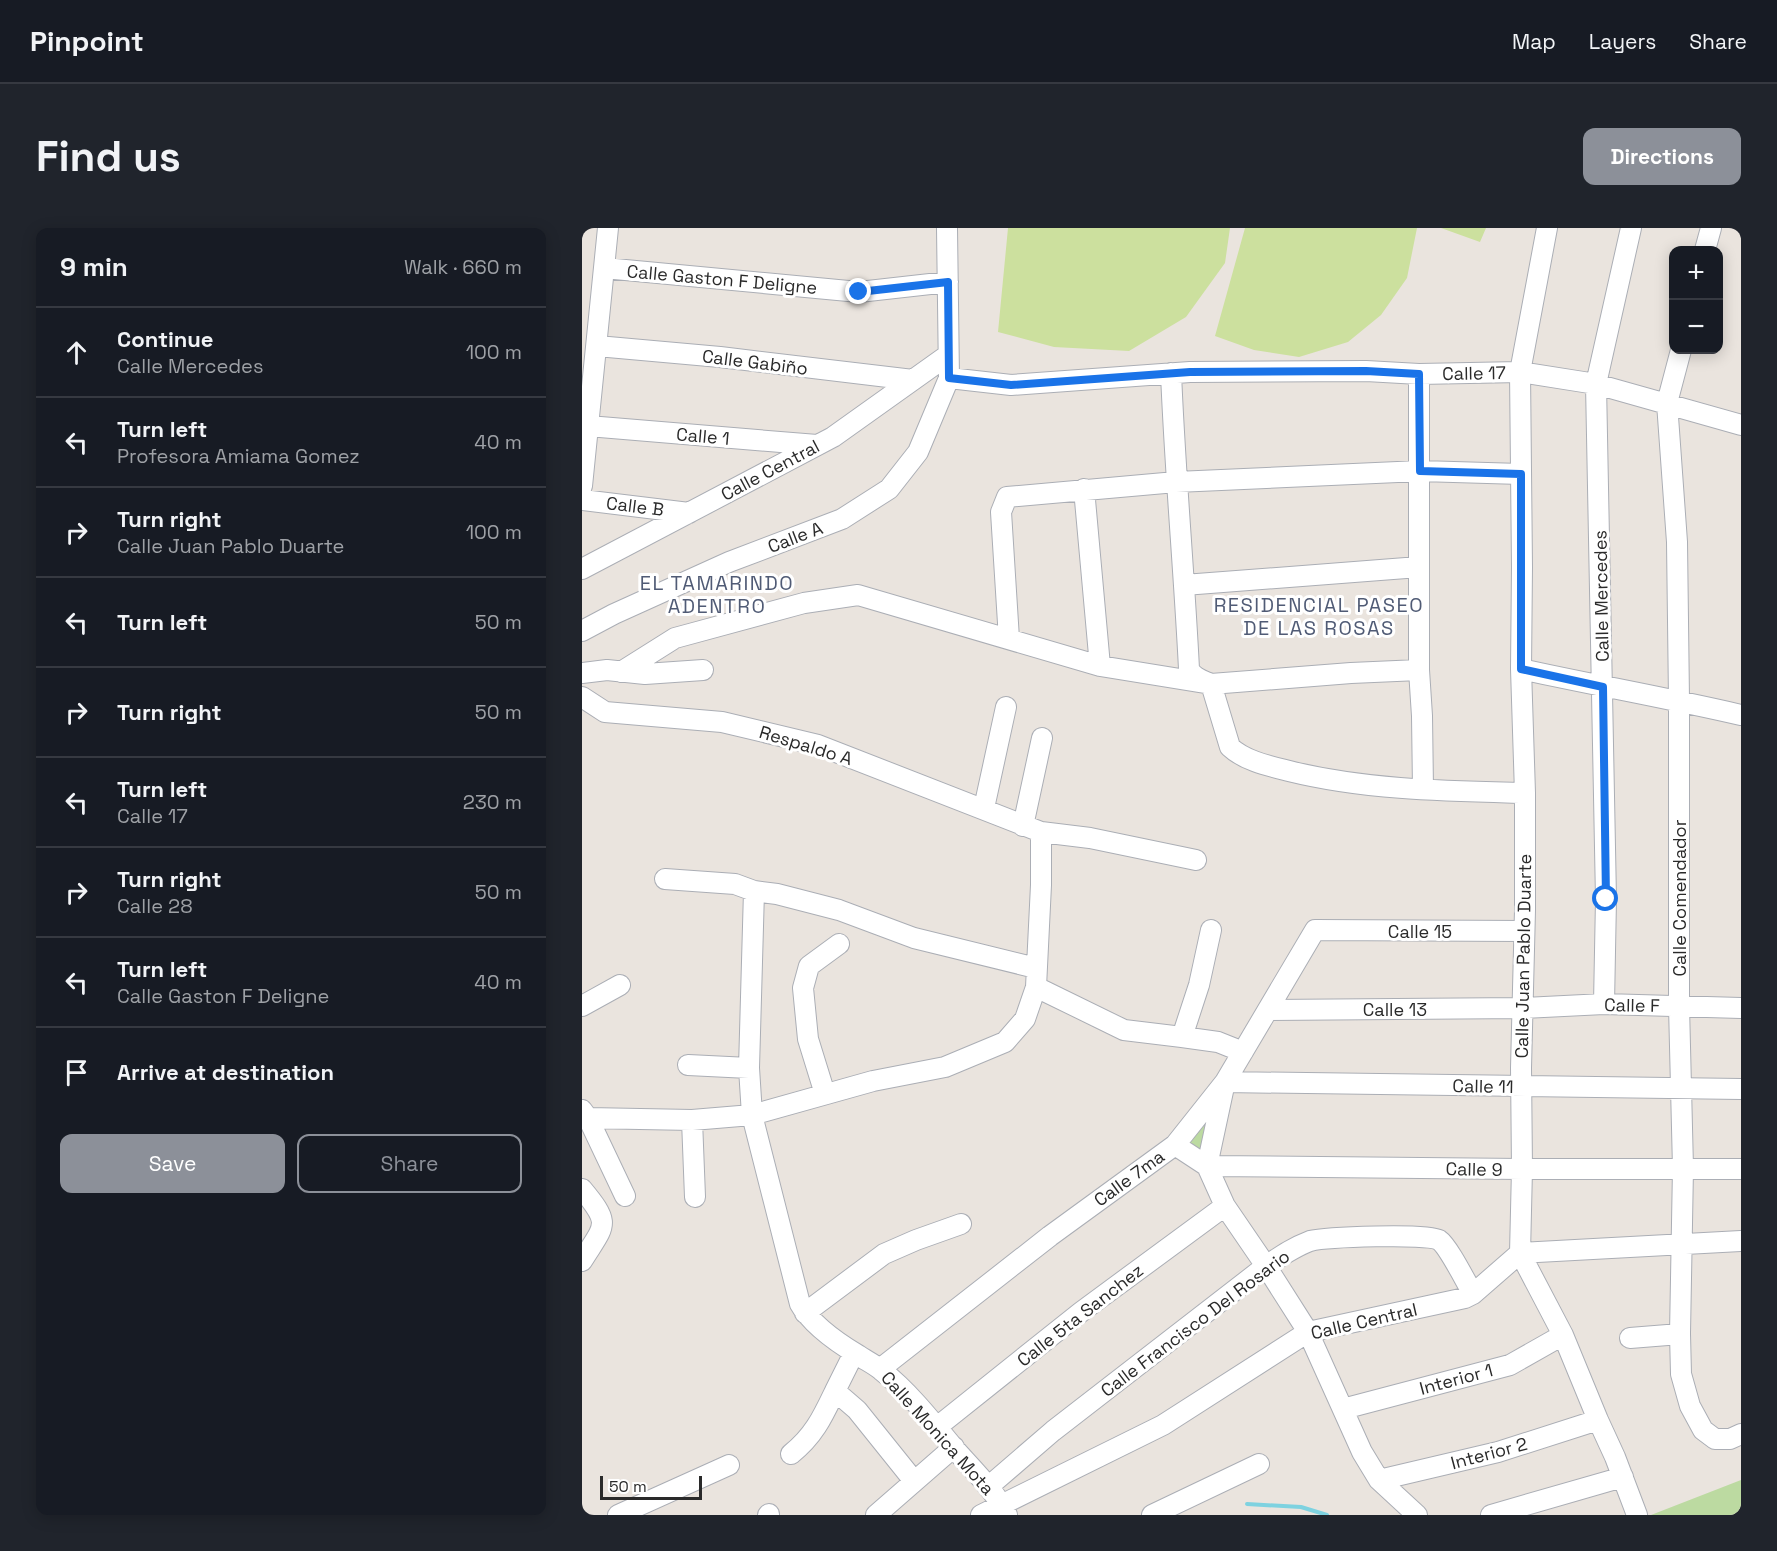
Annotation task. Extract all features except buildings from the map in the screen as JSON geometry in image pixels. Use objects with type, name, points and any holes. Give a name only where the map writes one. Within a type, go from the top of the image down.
[{"type":"street","points":[[582,486],[608,228]]},
{"type":"street","name":"Calle Juan Pablo Duarte","points":[[1547,228],[1520,372],[1521,669],[1525,793],[1520,1253],[1563,1335],[1637,1515]]},
{"type":"street","name":"Calle Mercedes","points":[[1604,1004],[1606,899],[1596,384],[1631,228]]},
{"type":"street","points":[[1706,246],[1710,228]]},
{"type":"street","points":[[942,229],[948,282],[949,378]]},
{"type":"street","name":"Calle Gaston F Deligne","points":[[604,268],[859,292],[948,282]]},
{"type":"street","name":"Calle Gabiño","points":[[597,346],[720,357],[913,380]]},
{"type":"street","name":"Calle Comendador","points":[[1680,354],[1667,404],[1677,542],[1679,1006],[1683,1168],[1681,1374],[1690,1406],[1703,1430],[1715,1439],[1730,1439],[1741,1434]]},
{"type":"street","name":"Calle Central","points":[[582,570],[833,437],[948,355]]},
{"type":"street","name":"Calle 17","points":[[949,378],[1011,385],[1190,372],[1366,371],[1419,374],[1520,372],[1596,384],[1741,425]]},
{"type":"street","points":[[1171,373],[1189,669],[1196,678],[1211,684]]},
{"type":"street","points":[[1419,374],[1419,670],[1423,789]]},
{"type":"street","name":"Calle A","points":[[582,631],[729,562],[842,519],[889,489],[918,452],[949,378]]},
{"type":"street","name":"Calle 1","points":[[588,426],[817,445]]},
{"type":"street","points":[[1009,639],[1001,512],[1007,496],[1176,482],[1420,471],[1521,474]]},
{"type":"street","points":[[1084,489],[1100,666]]},
{"type":"street","name":"Calle B","points":[[582,500],[689,513]]},
{"type":"street","points":[[1184,585],[1419,567]]},
{"type":"street","points":[[621,672],[675,638],[804,603],[858,595],[1100,666],[1211,684],[1419,670]]},
{"type":"street","points":[[1521,669],[1603,687],[1679,700],[1741,715]]},
{"type":"street","points":[[582,673],[607,670],[645,674],[703,670]]},
{"type":"street","points":[[1211,684],[1230,747],[1238,754],[1270,766],[1327,779],[1384,787],[1525,793]]},
{"type":"street","name":"Respaldo A","points":[[582,697],[604,712],[722,722],[818,745],[984,808],[1032,829],[1090,838],[1196,860]]},
{"type":"street","points":[[984,808],[1006,707]]},
{"type":"street","points":[[626,1196],[585,1114],[692,1120],[752,1115],[873,1081],[945,1067],[1005,1042],[1025,1018],[1036,977],[1041,885],[1032,829],[1042,738]]},
{"type":"street","points":[[665,879],[735,884],[754,891],[777,894],[839,910],[914,938],[1036,977],[1124,1030],[1218,1042],[1242,1052]]},
{"type":"street","points":[[754,891],[749,1068],[752,1115],[800,1304],[806,1313],[884,1254],[961,1224]]},
{"type":"street","points":[[1182,1037],[1199,985],[1211,930]]},
{"type":"street","name":"Calle 15","points":[[1315,930],[1524,931]]},
{"type":"street","name":"Calle 7ma","points":[[880,1369],[1050,1236],[1175,1144],[1225,1082],[1315,930]]},
{"type":"street","points":[[825,1094],[808,1039],[803,988],[809,966],[839,944]]},
{"type":"street","points":[[582,1006],[620,986]]},
{"type":"street","name":"Calle F","points":[[1523,1008],[1604,1004],[1741,1008]]},
{"type":"street","name":"Calle 13","points":[[1268,1010],[1523,1008]]},
{"type":"street","points":[[688,1065],[749,1068]]},
{"type":"street","points":[[1207,1166],[1225,1082]]},
{"type":"street","name":"Calle 11","points":[[1225,1082],[1741,1089]]},
{"type":"street","points":[[692,1120],[695,1197]]},
{"type":"street","points":[[1175,1144],[1207,1166],[1225,1206],[1308,1332],[1362,1452],[1379,1480],[1417,1515]]},
{"type":"street","name":"Calle 9","points":[[1207,1166],[1741,1169]]},
{"type":"street","points":[[582,1189],[601,1214],[603,1221],[601,1230],[582,1261]]},
{"type":"street","name":"Calle 5ta Sanchez","points":[[937,1427],[1081,1312],[1225,1206]]},
{"type":"street","name":"Calle Francisco Del Rosario","points":[[988,1486],[1053,1431],[1266,1266],[1294,1247],[1314,1240],[1336,1238],[1384,1236],[1435,1238],[1443,1244],[1473,1294]]},
{"type":"street","points":[[1520,1253],[1741,1241]]},
{"type":"street","name":"Calle Central","points":[[981,1515],[1005,1509],[1163,1425],[1308,1332],[1465,1298],[1473,1294],[1520,1253]]},
{"type":"street","name":"Calle Monica Mota","points":[[806,1313],[814,1322],[880,1369],[937,1427],[1005,1509]]},
{"type":"street","points":[[1630,1338],[1680,1334]]},
{"type":"street","name":"Interior 1","points":[[1343,1409],[1509,1365],[1563,1335]]},
{"type":"street","points":[[791,1454],[805,1443],[823,1418],[855,1353]]},
{"type":"street","points":[[835,1391],[857,1410],[914,1481]]},
{"type":"street","name":"Interior 2","points":[[1379,1480],[1498,1452],[1598,1420]]},
{"type":"street","points":[[876,1515],[954,1447]]},
{"type":"street","points":[[1152,1515],[1259,1464]]},
{"type":"street","points":[[618,1515],[729,1465]]},
{"type":"street","points":[[1491,1515],[1623,1477]]},
{"type":"green space","points":[[1008,228],[1230,228],[1225,263],[1186,317],[1129,351],[1054,347],[998,332]]},
{"type":"green space","points":[[1245,228],[1417,228],[1407,278],[1381,315],[1348,342],[1299,357],[1254,350],[1215,336]]},
{"type":"green space","points":[[1441,228],[1486,228],[1480,242]]},
{"type":"green space","points":[[1211,1105],[1204,1155],[1184,1143]]},
{"type":"green space","points":[[1741,1480],[1741,1515],[1651,1515]]},
{"type":"waterway","points":[[1247,1504],[1301,1507],[1327,1515]]},
{"type":"district","name":"EL TAMARINDO ADENTRO","points":[[717,594]]},
{"type":"district","name":"RESIDENCIAL PASEO DE LAS ROSAS","points":[[1319,616]]},
{"type":"route","points":[[859,292],[948,282],[949,378],[1011,385],[1190,372],[1366,371],[1419,374],[1420,471],[1521,474],[1521,669],[1603,687],[1606,899]]}]
